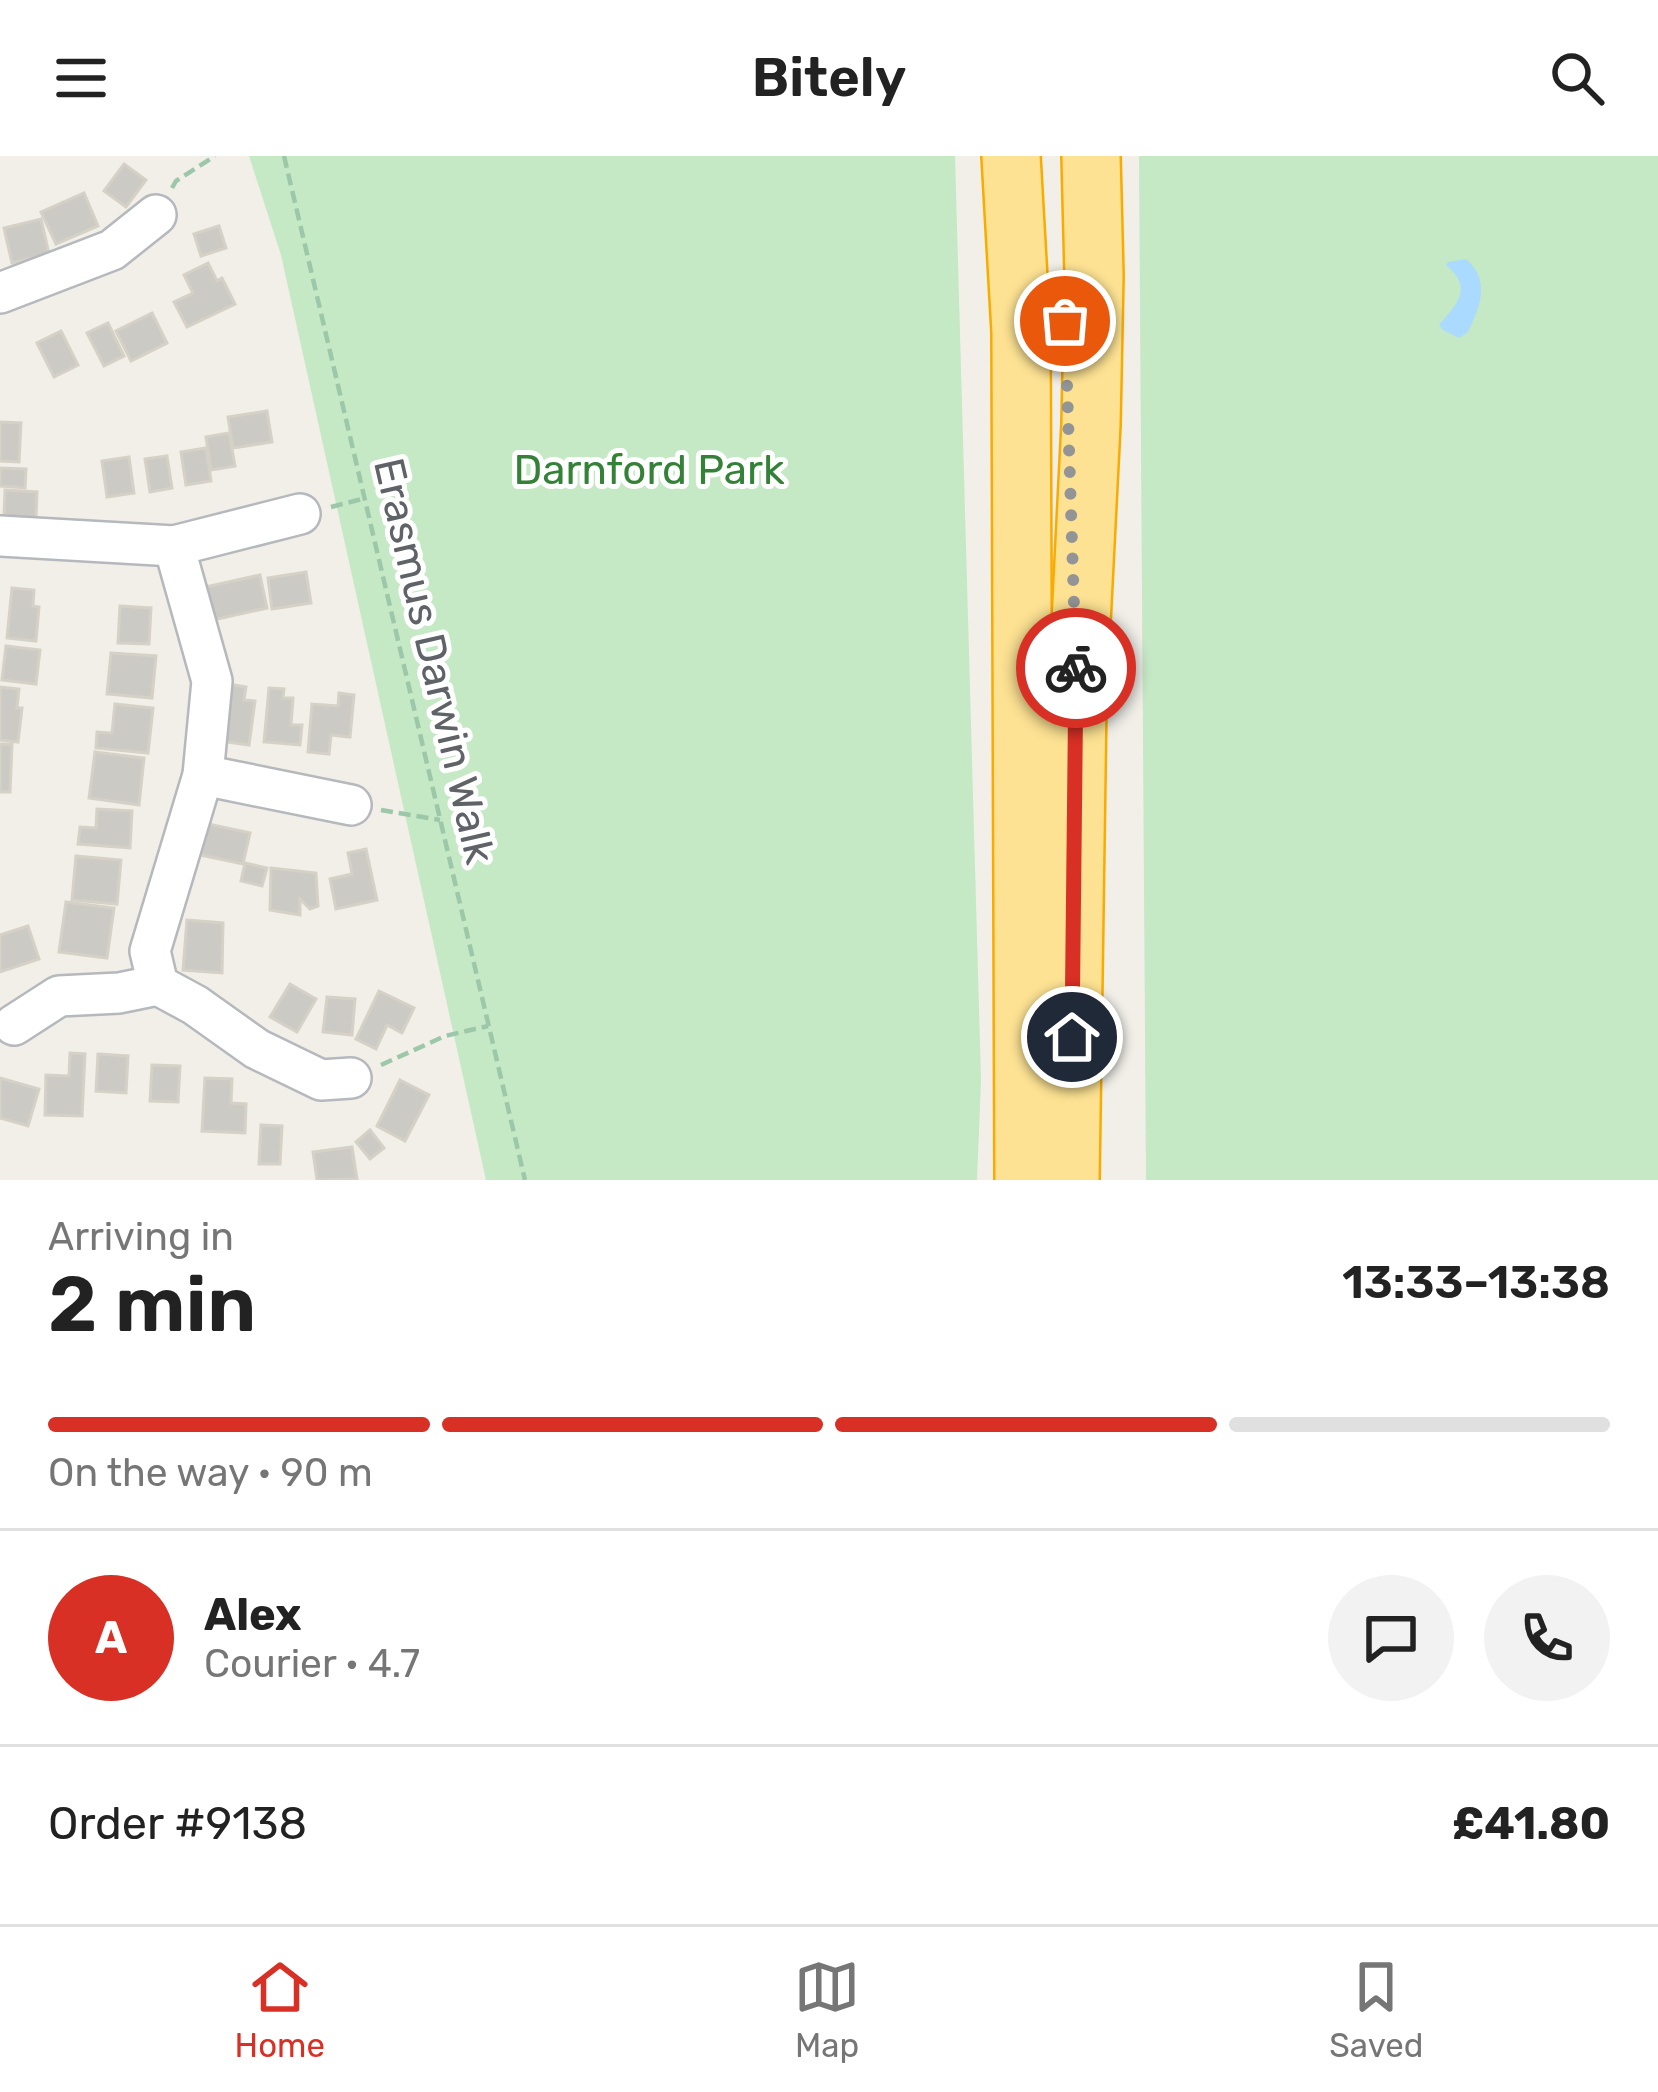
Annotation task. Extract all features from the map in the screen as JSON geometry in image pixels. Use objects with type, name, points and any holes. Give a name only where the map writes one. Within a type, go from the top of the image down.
[{"type":"highway","points":[[1058,156],[1077,703]]},
{"type":"highway","points":[[1070,1180],[1077,703],[1094,275],[1091,156]]},
{"type":"highway","points":[[1011,169],[1022,332],[1024,1180]]},
{"type":"street","points":[[0,293],[112,250],[156,215]]},
{"type":"street","points":[[0,536],[174,546],[300,514]]},
{"type":"street","points":[[158,985],[150,951],[203,775],[212,681],[174,546]]},
{"type":"street","points":[[203,775],[350,805]]},
{"type":"street","points":[[15,1025],[58,996],[158,985],[330,1089]]},
{"type":"path","points":[[156,215],[176,181],[215,156]]},
{"type":"path","name":"Erasmus Darwin Walk","points":[[284,156],[525,1180]]},
{"type":"path","points":[[350,805],[440,820]]},
{"type":"path","points":[[330,1089],[445,1036],[488,1026]]},
{"type":"green space","name":"Darnford Park","points":[[249,156],[955,156],[981,1080],[977,1180],[486,1180],[281,255]]},
{"type":"green space","points":[[1139,156],[1658,156],[1658,1180],[1146,1180]]},
{"type":"water","points":[[1466,259],[1479,276],[1481,294],[1468,332],[1459,338],[1439,325],[1457,303],[1461,289],[1446,265]]},
{"type":"building","points":[[124,164],[146,180],[126,207],[104,191]]},
{"type":"building","points":[[84,193],[98,226],[56,244],[41,212]]},
{"type":"building","points":[[41,219],[49,254],[12,263],[4,228]]},
{"type":"building","points":[[219,226],[226,248],[201,256],[194,234]]},
{"type":"building","points":[[208,263],[235,304],[187,327],[174,302],[193,293],[184,275]]},
{"type":"building","points":[[152,313],[167,343],[131,361],[116,331]]},
{"type":"building","points":[[108,323],[124,356],[104,366],[87,333]]},
{"type":"building","points":[[61,331],[78,365],[54,377],[37,343]]},
{"type":"building","points":[[267,411],[272,442],[233,448],[228,417]]},
{"type":"building","points":[[0,422],[21,423],[19,462],[0,461]]},
{"type":"building","points":[[229,433],[235,466],[211,470],[206,437]]},
{"type":"building","points":[[206,448],[211,481],[186,485],[181,452]]},
{"type":"building","points":[[167,456],[172,488],[150,492],[145,459]]},
{"type":"building","points":[[129,457],[134,493],[107,497],[102,461]]},
{"type":"building","points":[[0,468],[26,469],[25,488],[0,486]]},
{"type":"building","points":[[5,490],[37,492],[36,518],[4,516]]},
{"type":"building","points":[[306,572],[311,603],[272,609],[268,578]]},
{"type":"building","points":[[260,575],[267,608],[213,620],[206,587]]},
{"type":"building","points":[[12,588],[34,590],[33,606],[39,607],[36,641],[7,638]]},
{"type":"building","points":[[120,606],[151,608],[149,644],[118,643]]},
{"type":"building","points":[[6,646],[40,650],[36,684],[2,680]]},
{"type":"building","points":[[111,653],[156,656],[152,698],[107,694]]},
{"type":"building","points":[[228,684],[246,687],[244,700],[255,701],[249,745],[220,741]]},
{"type":"building","points":[[0,687],[19,689],[18,742],[0,740]]},
{"type":"building","points":[[269,688],[284,689],[283,698],[293,698],[291,725],[302,725],[300,745],[264,742]]},
{"type":"building","points":[[339,693],[354,695],[350,737],[331,735],[329,754],[308,752],[312,704],[338,706]]},
{"type":"building","points":[[115,704],[153,708],[148,753],[96,748],[97,732],[112,733]]},
{"type":"building","points":[[0,744],[12,744],[10,792],[0,792]]},
{"type":"building","points":[[95,752],[144,758],[139,805],[89,798]]},
{"type":"building","points":[[97,809],[132,811],[130,848],[78,844],[80,827],[96,828]]},
{"type":"building","points":[[208,824],[250,833],[243,864],[201,855]]},
{"type":"building","points":[[366,849],[377,900],[336,909],[330,879],[352,874],[348,853]]},
{"type":"building","points":[[76,856],[121,860],[117,904],[72,900]]},
{"type":"building","points":[[245,863],[267,868],[262,886],[241,881]]},
{"type":"building","points":[[271,868],[316,873],[318,906],[310,909],[300,899],[300,915],[270,910]]},
{"type":"building","points":[[66,902],[114,908],[107,958],[59,952]]},
{"type":"building","points":[[187,920],[223,923],[222,973],[183,970]]},
{"type":"building","points":[[28,926],[39,959],[0,972],[0,935]]},
{"type":"building","points":[[290,984],[316,999],[297,1032],[270,1017]]},
{"type":"building","points":[[379,991],[414,1008],[402,1033],[387,1025],[376,1049],[356,1039]]},
{"type":"building","points":[[327,997],[355,999],[352,1035],[323,1032]]},
{"type":"building","points":[[70,1053],[85,1054],[82,1116],[45,1115],[46,1075],[69,1076]]},
{"type":"building","points":[[98,1054],[128,1056],[126,1093],[96,1091]]},
{"type":"building","points":[[152,1065],[180,1066],[178,1102],[150,1101]]},
{"type":"building","points":[[0,1078],[39,1089],[28,1126],[0,1118]]},
{"type":"building","points":[[205,1078],[232,1079],[231,1103],[246,1104],[245,1133],[202,1131]]},
{"type":"building","points":[[400,1080],[429,1095],[405,1141],[377,1126]]},
{"type":"building","points":[[261,1125],[282,1126],[280,1164],[259,1164]]},
{"type":"building","points":[[370,1130],[384,1148],[370,1159],[356,1142]]},
{"type":"building","points":[[352,1147],[357,1179],[317,1180],[313,1152]]},
{"type":"way so far","points":[[1065,321],[1076,668]]},
{"type":"route","points":[[1072,1037],[1076,668]]}]
